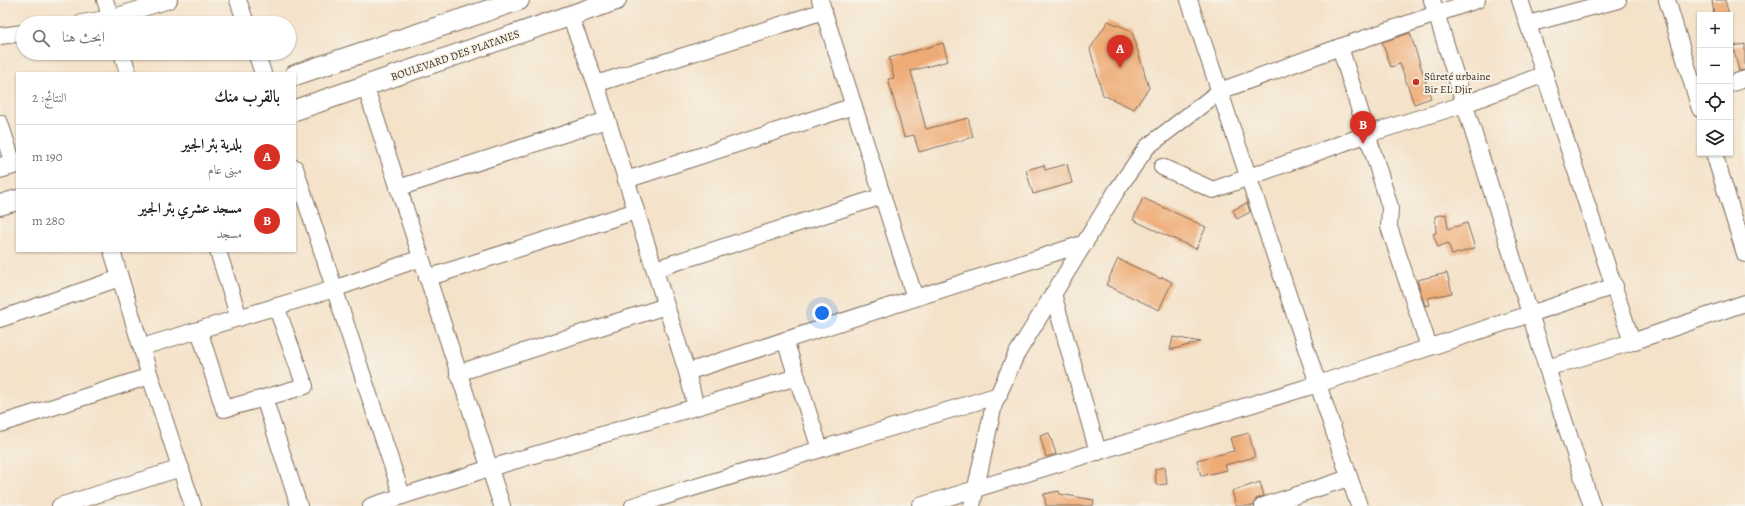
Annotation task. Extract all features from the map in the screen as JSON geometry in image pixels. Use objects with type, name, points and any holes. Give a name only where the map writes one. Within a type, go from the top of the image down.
[{"type":"main road","points":[[296,75],[519,0]]},
{"type":"main road","name":"BOULEVARD DES PLATANES","points":[[296,110],[616,0]]},
{"type":"main road","points":[[0,205],[16,200]]},
{"type":"street","points":[[105,0],[110,16]]},
{"type":"street","points":[[125,16],[169,0]]},
{"type":"street","points":[[238,0],[244,16]]},
{"type":"street","points":[[1189,0],[1359,506]]},
{"type":"street","points":[[972,506],[994,404],[1016,355],[1117,190],[1147,147],[1220,91],[1340,47],[1434,7],[1477,0]]},
{"type":"street","points":[[1520,0],[1615,286],[1632,342]]},
{"type":"street","points":[[1528,24],[1618,0]]},
{"type":"street","points":[[1667,0],[1697,94]]},
{"type":"street","points":[[596,84],[822,5],[915,298]]},
{"type":"street","points":[[1434,7],[1547,368],[1592,506]]},
{"type":"street","points":[[570,16],[596,84],[687,372],[696,407]]},
{"type":"street","points":[[0,36],[16,34]]},
{"type":"street","points":[[1340,47],[1390,208],[1389,227],[1430,347]]},
{"type":"street","points":[[124,60],[128,72]]},
{"type":"street","points":[[259,60],[264,72]]},
{"type":"street","points":[[1162,167],[1213,190],[1368,134],[1465,104],[1545,74]]},
{"type":"street","points":[[1733,83],[1745,80]]},
{"type":"street","points":[[365,85],[420,258],[502,506]]},
{"type":"street","points":[[626,180],[854,106]]},
{"type":"street","points":[[398,188],[607,120]]},
{"type":"street","points":[[0,124],[10,165]]},
{"type":"street","points":[[1715,156],[1745,254]]},
{"type":"street","points":[[296,171],[402,496]]},
{"type":"street","points":[[655,269],[883,196]]},
{"type":"street","points":[[427,278],[636,211]]},
{"type":"street","points":[[687,372],[1085,243]]},
{"type":"street","points":[[112,252],[150,376],[193,506]]},
{"type":"street","points":[[218,252],[239,318]]},
{"type":"street","points":[[142,347],[334,289],[420,258]]},
{"type":"street","points":[[0,319],[120,278]]},
{"type":"street","points":[[920,506],[1318,384],[1615,286]]},
{"type":"street","points":[[1053,294],[1098,452]]},
{"type":"street","points":[[1547,368],[1632,342],[1745,303]]},
{"type":"street","points":[[199,330],[224,409],[305,386],[276,306]]},
{"type":"street","points":[[458,373],[666,306]]},
{"type":"street","points":[[785,340],[820,449]]},
{"type":"street","points":[[0,424],[150,376]]},
{"type":"street","points":[[371,506],[490,468],[797,377]]},
{"type":"street","points":[[633,506],[999,395]]},
{"type":"street","points":[[264,398],[299,506]]},
{"type":"street","points":[[60,506],[181,468]]},
{"type":"street","points":[[1264,506],[1349,478]]},
{"type":"building","points":[[1712,0],[1725,0],[1728,12],[1714,12]]},
{"type":"building","points":[[1108,21],[1132,31],[1149,88],[1134,109],[1103,95],[1090,49]]},
{"type":"building","name":"Sûreté urbaine Bir EL Djir","points":[[1410,33],[1431,98],[1414,104],[1400,64],[1391,67],[1382,42]]},
{"type":"building","points":[[943,43],[948,61],[911,71],[926,129],[968,118],[973,137],[919,152],[914,135],[904,137],[888,79],[894,78],[889,58]]},
{"type":"building","points":[[1745,44],[1745,70],[1739,71],[1733,46]]},
{"type":"building","points":[[1067,164],[1072,183],[1033,194],[1026,170],[1044,165],[1045,170]]},
{"type":"building","points":[[1143,198],[1206,227],[1196,249],[1133,220]]},
{"type":"building","points":[[1247,203],[1250,212],[1237,219],[1233,210]]},
{"type":"building","points":[[1446,214],[1448,229],[1467,223],[1475,248],[1452,255],[1448,243],[1438,247],[1433,234],[1436,233],[1435,216]]},
{"type":"building","points":[[1118,259],[1161,279],[1162,277],[1172,282],[1159,310],[1106,285]]},
{"type":"building","points":[[1447,273],[1452,293],[1428,298],[1430,305],[1425,306],[1417,280]]},
{"type":"building","points":[[1173,337],[1201,342],[1170,350]]},
{"type":"building","points":[[1049,433],[1056,454],[1046,457],[1040,436]]},
{"type":"building","points":[[1249,433],[1255,457],[1225,465],[1227,470],[1201,476],[1197,460],[1234,451],[1230,438]]},
{"type":"building","points":[[1165,467],[1167,484],[1156,485],[1155,469]]},
{"type":"building","points":[[1260,482],[1264,496],[1256,499],[1254,506],[1236,506],[1232,491]]},
{"type":"building","points":[[1059,491],[1060,494],[1094,500],[1093,506],[1046,506],[1044,494]]},
{"type":"place","name":"بلدية بئر الجير","points":[[1120,68]]},
{"type":"place","name":"Sûreté urbaine Bir EL Djir","points":[[1416,82]]},
{"type":"place","name":"مسجد عشري بئر الجير","points":[[1363,144]]}]
